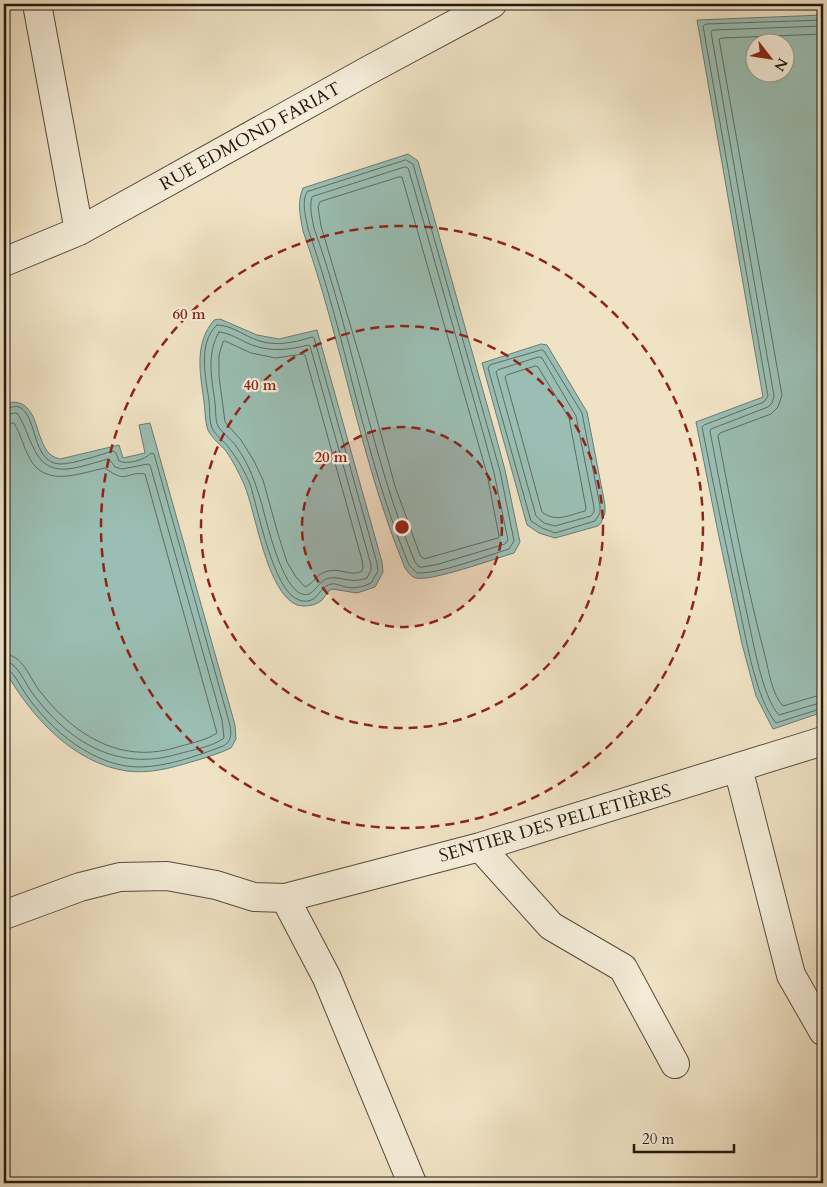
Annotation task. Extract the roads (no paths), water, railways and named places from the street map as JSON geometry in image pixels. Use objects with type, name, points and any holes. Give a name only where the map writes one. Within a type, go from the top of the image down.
[{"type":"street","points":[[37,4],[79,231]]},
{"type":"street","name":"RUE EDMOND FARIAT","points":[[4,262],[79,231],[492,4]]},
{"type":"street","name":"SENTIER DES PELLETIÈRES","points":[[4,916],[50,897],[120,877],[167,876],[216,885],[254,897],[285,898],[480,847],[823,742]]},
{"type":"street","points":[[738,768],[791,975],[823,1031]]},
{"type":"street","points":[[480,847],[551,926],[623,968],[674,1064]]},
{"type":"street","points":[[285,898],[327,978],[412,1183]]},
{"type":"water","points":[[823,15],[823,712],[773,729],[756,696],[742,644],[696,422],[763,397],[697,20]]},
{"type":"water","points":[[408,154],[418,161],[505,470],[520,542],[514,553],[449,573],[424,578],[413,577],[405,568],[389,527],[363,442],[317,273],[303,231],[300,209],[303,188]]},
{"type":"water","points":[[220,319],[257,335],[279,339],[317,330],[382,562],[383,572],[375,587],[357,593],[332,589],[319,602],[303,606],[297,605],[286,597],[277,585],[263,550],[244,484],[229,455],[210,434],[206,424],[200,369],[201,349],[208,329],[214,320]]},
{"type":"water","points":[[541,344],[547,345],[587,412],[605,505],[605,513],[598,526],[555,538],[539,533],[527,525],[482,363]]},
{"type":"water","points":[[13,402],[23,405],[29,411],[45,448],[51,455],[60,459],[119,445],[123,458],[145,453],[139,425],[150,423],[235,725],[236,739],[231,748],[201,759],[160,770],[135,772],[107,766],[88,758],[55,734],[26,703],[14,686],[4,669],[4,405]]}]
